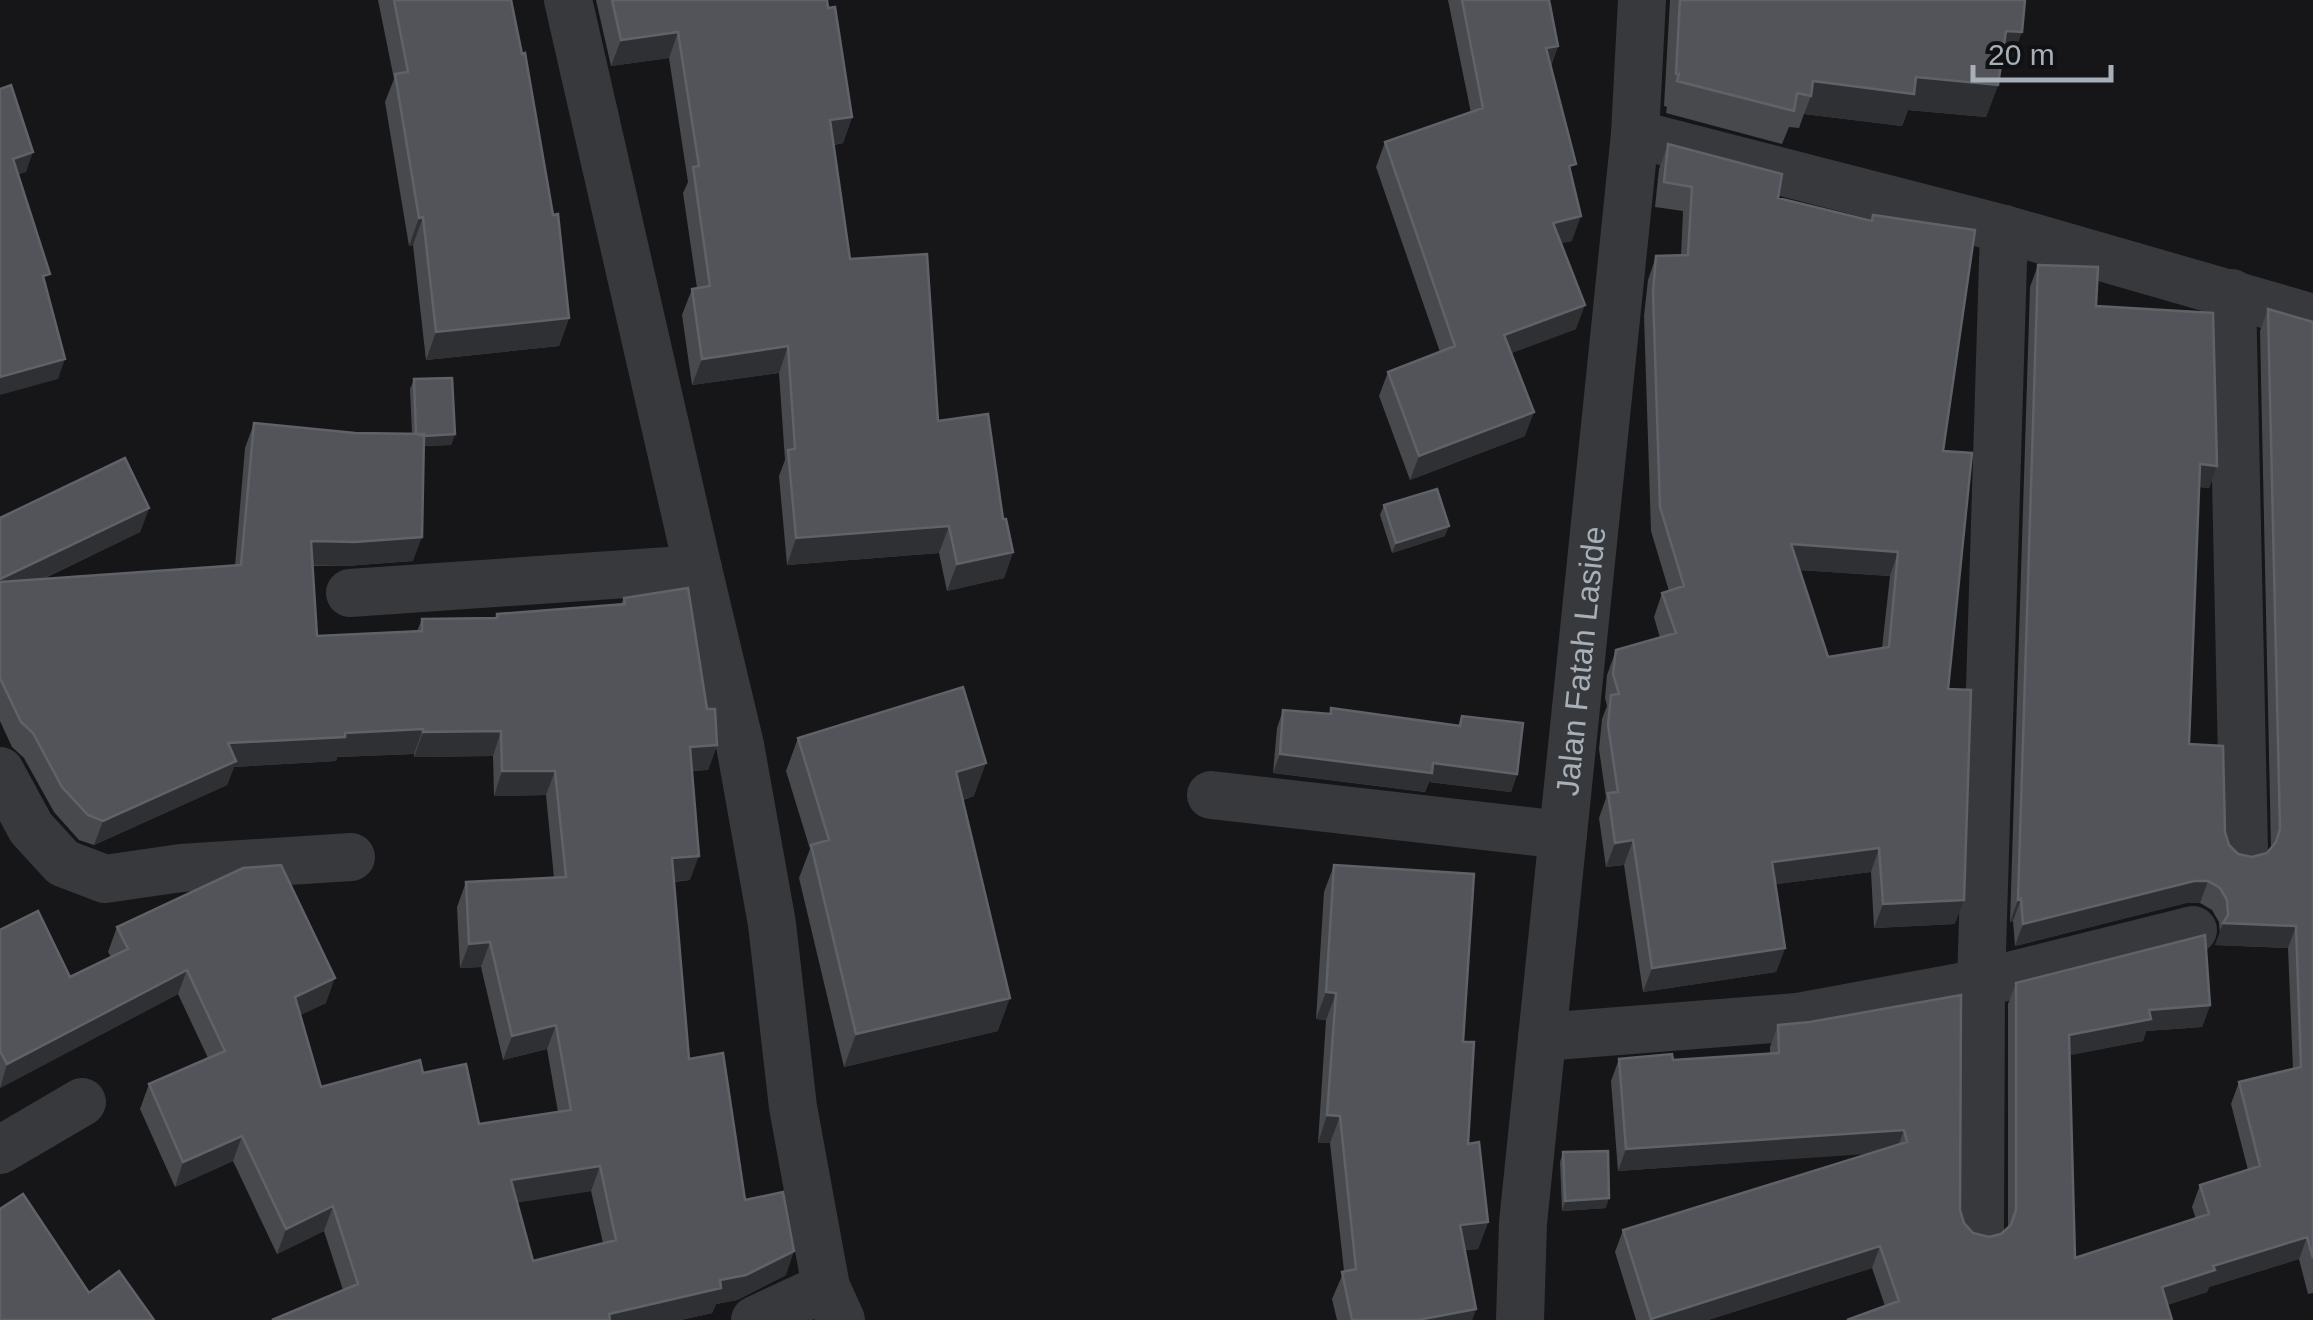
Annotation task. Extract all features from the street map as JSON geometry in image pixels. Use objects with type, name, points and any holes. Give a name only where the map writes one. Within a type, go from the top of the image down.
[{"type":"street","points":[[568,0],[747,780],[772,924],[793,1106],[834,1304],[756,1320]]},
{"type":"street","name":"Jalan Fatah Laside","points":[[1520,1320],[1523,1223],[1634,134],[1642,0]]},
{"type":"street","points":[[1634,134],[2004,229],[2313,318]]},
{"type":"street","points":[[1980,1232],[1981,983],[2004,229]]},
{"type":"street","points":[[2232,293],[2244,852]]},
{"type":"street","points":[[350,593],[698,569]]},
{"type":"street","points":[[0,771],[16,836],[63,863],[105,879],[181,868],[351,857]]},
{"type":"street","points":[[1211,795],[1563,835]]},
{"type":"street","points":[[1542,1037],[1796,1017],[1981,983],[2192,930]]},
{"type":"street","points":[[0,1150],[82,1102]]},
{"type":"building","points":[[394,0],[511,0],[522,54],[525,53],[553,215],[558,214],[569,318],[436,332],[423,217],[419,218],[395,74],[408,72]]},
{"type":"building","points":[[612,0],[827,0],[828,8],[835,7],[852,117],[830,120],[850,259],[927,254],[938,421],[988,414],[1003,519],[1013,552],[957,564],[949,526],[796,538],[788,450],[795,449],[788,346],[702,359],[692,289],[710,286],[693,167],[699,166],[678,32],[621,40]]},
{"type":"building","points":[[1462,0],[1549,0],[1558,46],[1546,48],[1576,164],[1569,166],[1581,216],[1553,223],[1585,305],[1504,335],[1534,412],[1419,456],[1388,372],[1455,346],[1385,142],[1483,108]]},
{"type":"building","points":[[1680,0],[2025,0],[2022,32],[2006,31],[1998,85],[1916,77],[1914,94],[1813,81],[1811,96],[1797,93],[1794,111],[1677,81]]},
{"type":"building","points":[[11,85],[33,152],[13,159],[50,274],[43,276],[65,359],[0,377],[0,89]]},
{"type":"building","points":[[1668,144],[1782,174],[1778,198],[1872,221],[1873,215],[1975,230],[1943,451],[1972,453],[1948,689],[1971,690],[1964,900],[1883,904],[1879,848],[1772,862],[1785,948],[1652,968],[1633,840],[1615,843],[1608,793],[1618,792],[1608,725],[1611,695],[1619,694],[1613,674],[1616,650],[1676,633],[1662,593],[1684,586],[1660,507],[1653,292],[1656,256],[1688,255],[1692,187],[1664,182]],"holes":[[[1791,544],[1898,552],[1889,647],[1828,657]]]},
{"type":"building","points":[[2038,265],[2098,267],[2096,306],[2213,313],[2217,466],[2200,464],[2189,744],[2223,746],[2225,832],[2229,845],[2238,854],[2252,857],[2267,853],[2280,829],[2268,309],[2313,322],[2313,1258],[2307,1237],[2213,1266],[2215,1270],[2162,1287],[2172,1320],[1847,1320],[1899,1301],[1880,1246],[1651,1319],[1623,1230],[1907,1142],[1904,1130],[1626,1149],[1619,1059],[1672,1054],[1673,1060],[1779,1053],[1778,1025],[1961,995],[1960,1210],[1973,1233],[1989,1237],[2001,1234],[2011,1225],[2016,1210],[2016,983],[2205,935],[2210,1005],[2149,1010],[2151,1019],[2069,1035],[2075,1258],[2209,1214],[2200,1185],[2260,1166],[2239,1082],[2301,1067],[2296,926],[2223,923],[2228,915],[2227,900],[2220,888],[2208,881],[2194,881],[2023,924],[2021,899],[2018,900]]},
{"type":"building","points":[[452,378],[455,434],[416,434],[414,379]]},
{"type":"building","points":[[254,423],[355,433],[424,434],[422,537],[311,541],[317,636],[422,631],[422,619],[497,618],[497,614],[625,604],[624,598],[688,588],[707,709],[715,709],[717,745],[690,747],[699,856],[672,858],[689,1059],[723,1053],[745,1200],[783,1192],[794,1251],[746,1275],[720,1280],[721,1288],[609,1314],[610,1320],[272,1320],[358,1284],[333,1206],[286,1229],[242,1136],[183,1162],[149,1084],[225,1051],[187,970],[7,1064],[0,1051],[0,930],[38,911],[70,977],[128,949],[117,927],[243,868],[281,865],[335,978],[295,997],[321,1087],[420,1060],[423,1073],[466,1064],[479,1124],[571,1110],[556,1025],[512,1036],[490,942],[469,944],[466,882],[566,877],[555,771],[502,771],[501,731],[423,729],[228,743],[236,761],[103,821],[88,815],[62,787],[33,733],[21,722],[0,678],[0,582],[241,565]],"holes":[[[600,1166],[616,1240],[533,1261],[511,1180]]]},
{"type":"building","points":[[125,458],[149,508],[0,579],[0,518]]},
{"type":"building","points":[[1437,489],[1449,526],[1396,543],[1384,505]]},
{"type":"building","points":[[963,687],[986,763],[956,772],[1010,998],[856,1034],[811,845],[829,840],[798,738]]},
{"type":"building","points":[[1331,708],[1460,726],[1462,716],[1523,723],[1517,774],[1433,763],[1432,773],[1280,754],[1283,710],[1331,714]]},
{"type":"building","points":[[1334,865],[1474,874],[1463,1042],[1474,1042],[1468,1144],[1479,1142],[1488,1222],[1460,1225],[1476,1309],[1418,1320],[1352,1320],[1342,1272],[1356,1269],[1340,1116],[1327,1115],[1336,993],[1326,992]]},
{"type":"building","points":[[1608,1151],[1609,1198],[1565,1201],[1563,1152]]},
{"type":"building","points":[[23,1194],[89,1293],[119,1271],[154,1320],[0,1320],[0,1209]]}]
